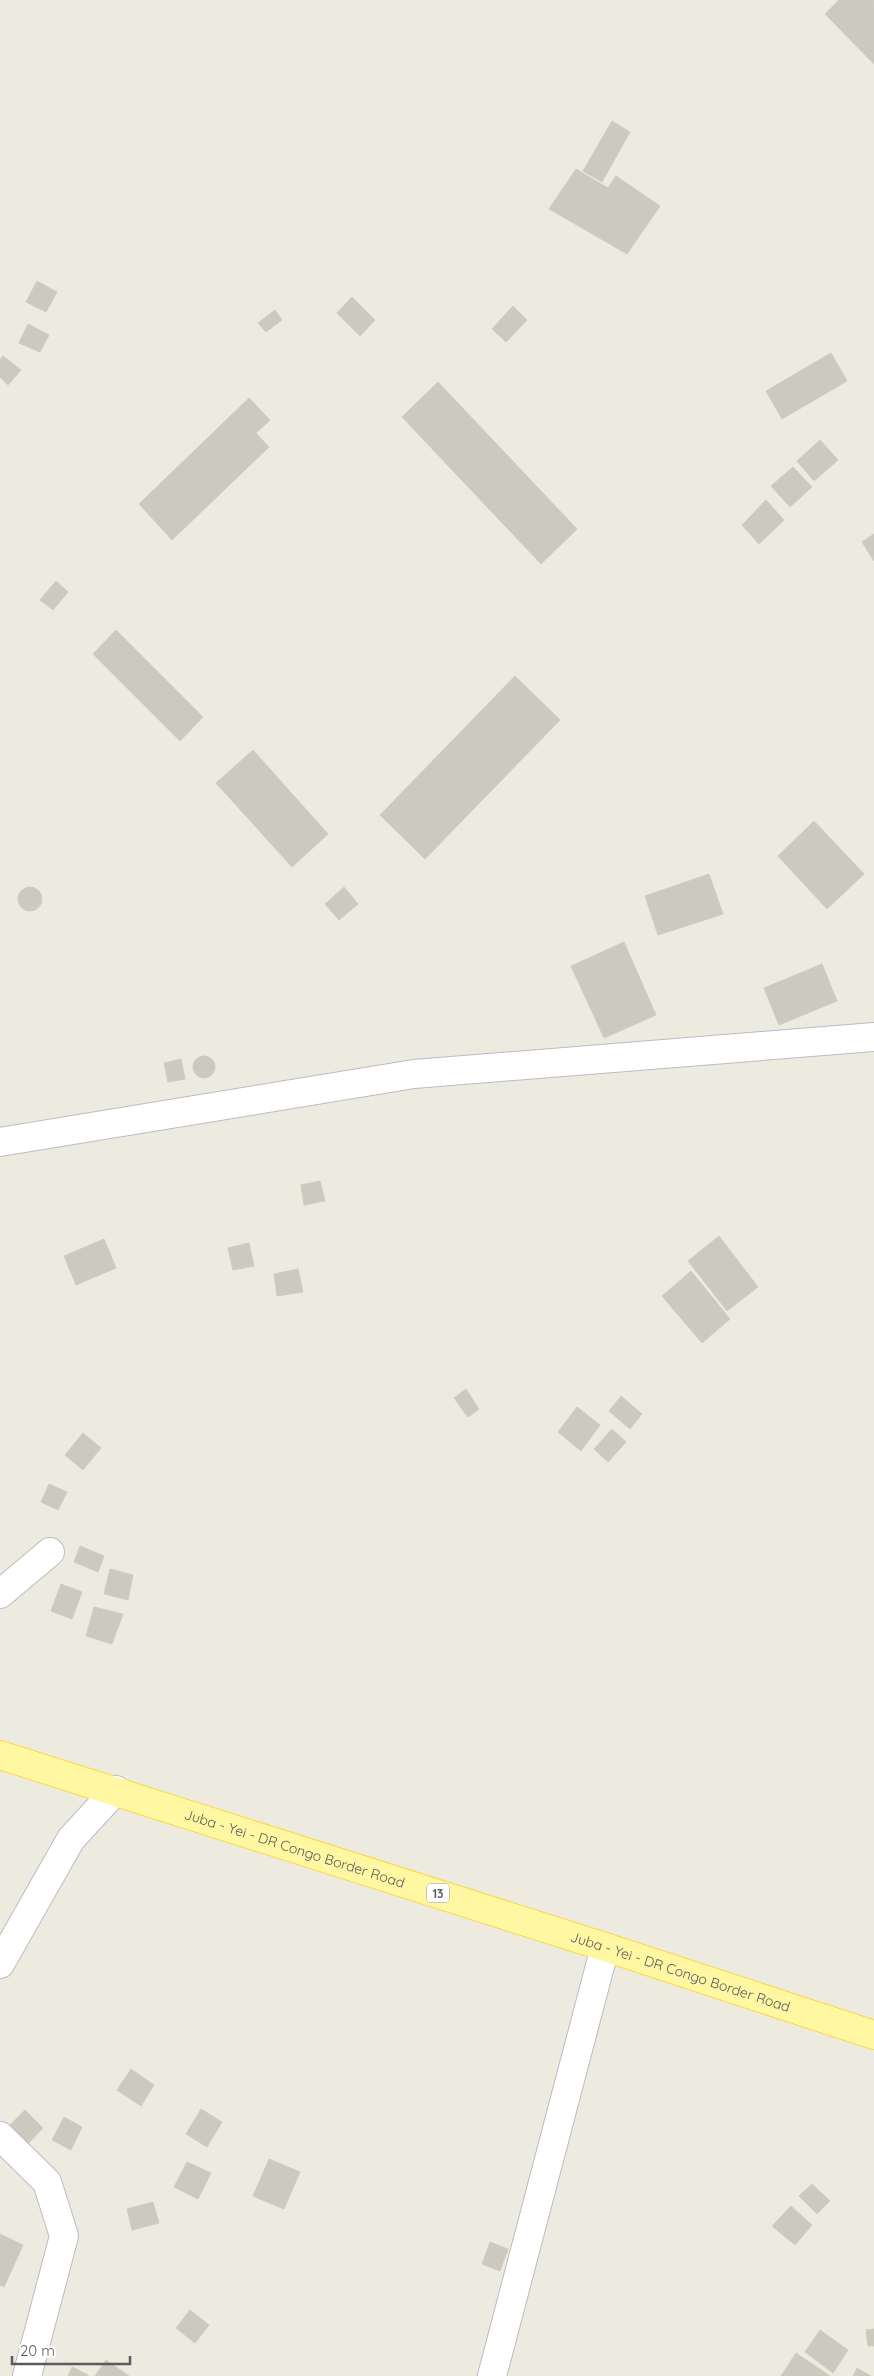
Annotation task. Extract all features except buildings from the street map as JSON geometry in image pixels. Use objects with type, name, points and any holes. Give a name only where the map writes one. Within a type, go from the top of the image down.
[{"type":"main road","name":"Juba - Yei - DR Congo Border Road","points":[[0,1755],[116,1790],[605,1946],[874,2035]]},
{"type":"street","points":[[0,1142],[414,1074],[874,1037]]},
{"type":"street","points":[[0,1594],[50,1552]]},
{"type":"street","points":[[0,1964],[71,1839],[116,1790]]},
{"type":"street","points":[[492,2376],[605,1946]]},
{"type":"street","points":[[0,2136],[47,2182],[64,2236],[27,2376]]}]
